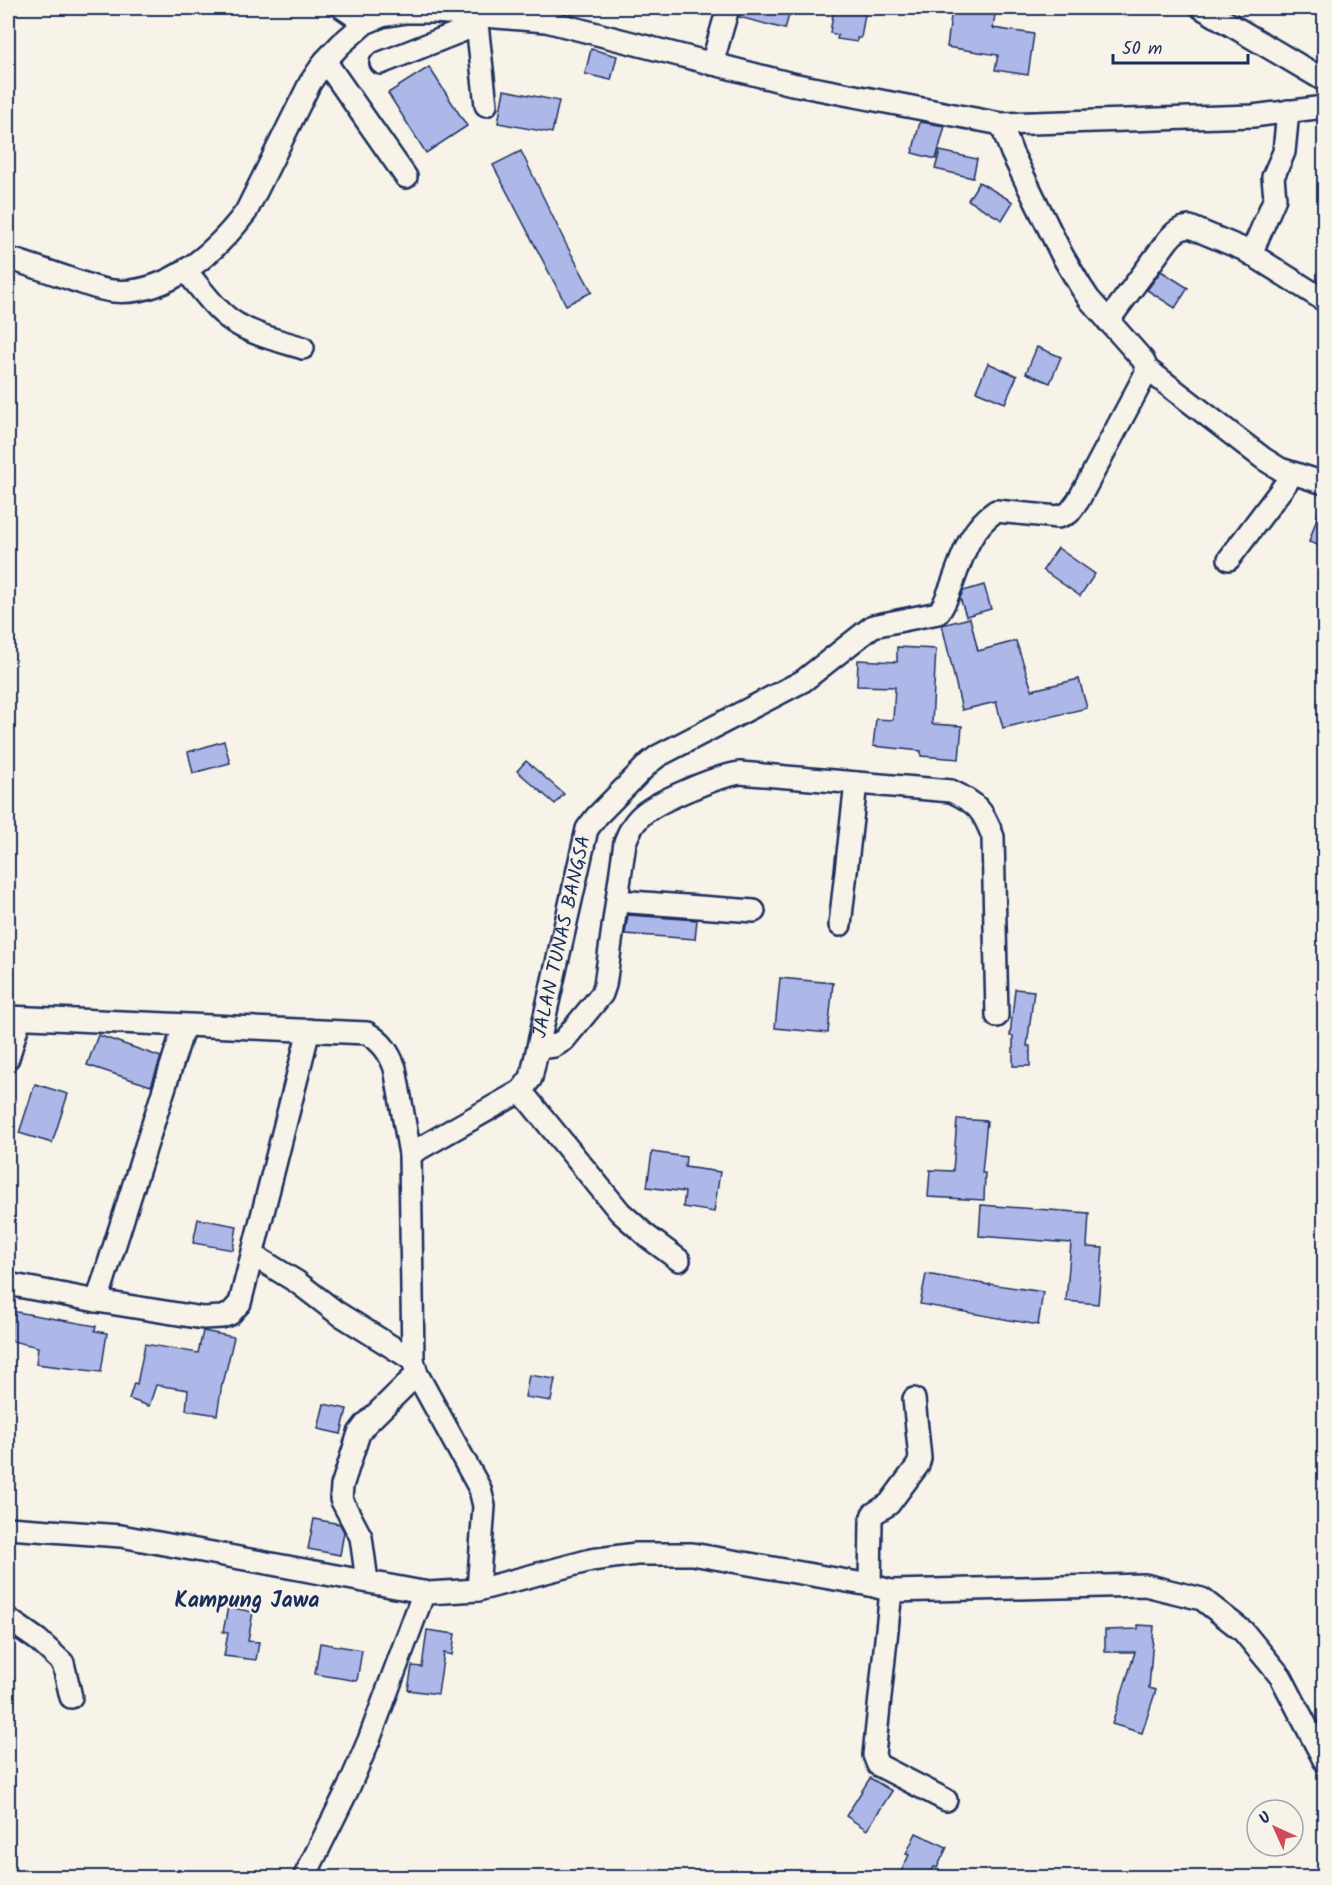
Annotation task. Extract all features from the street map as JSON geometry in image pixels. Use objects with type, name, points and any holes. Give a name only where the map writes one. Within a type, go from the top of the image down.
[{"type":"street","points":[[343,8],[377,16],[406,12],[435,12],[477,20],[548,14],[712,64],[792,84],[1000,124],[1253,116],[1324,107]]},
{"type":"street","points":[[712,64],[728,8]]},
{"type":"street","points":[[1202,8],[1324,80]]},
{"type":"street","points":[[8,258],[111,291],[130,291],[150,287],[174,277],[200,261],[233,230],[246,212],[310,83],[325,61],[341,44],[377,16]]},
{"type":"street","points":[[381,63],[477,20]]},
{"type":"street","points":[[477,20],[486,105]]},
{"type":"street","points":[[325,61],[406,177]]},
{"type":"street","points":[[1251,254],[1275,198],[1273,177],[1284,152],[1288,111]]},
{"type":"street","points":[[1000,124],[1062,255],[1089,299],[1143,360],[1147,369],[1264,459],[1280,469],[1324,483]]},
{"type":"street","points":[[1108,321],[1174,233],[1182,228],[1190,227],[1251,254],[1324,300]]},
{"type":"street","points":[[185,270],[217,308],[235,323],[251,332],[303,348]]},
{"type":"street","name":"JALAN TUNAS BANGSA","points":[[521,1091],[531,1078],[539,1048],[584,838],[587,829],[597,816],[658,756],[803,681],[873,626],[938,613],[945,602],[970,538],[996,511],[1058,517],[1069,513],[1078,501],[1147,369]]},
{"type":"street","points":[[1229,559],[1293,474]]},
{"type":"street","points":[[539,1048],[554,1046],[564,1040],[602,994],[625,842],[629,831],[649,810],[714,779],[740,772],[951,791],[969,799],[985,817],[993,837],[997,1016]]},
{"type":"street","points":[[840,925],[856,783]]},
{"type":"street","points":[[617,901],[754,910]]},
{"type":"street","points":[[8,1058],[14,1017],[367,1033],[383,1045],[390,1055],[395,1068],[410,1154],[415,1367],[359,1433],[342,1486],[341,1499],[362,1538],[367,1581]]},
{"type":"street","points":[[97,1301],[184,1026]]},
{"type":"street","points":[[8,1284],[203,1318],[230,1314],[240,1303],[309,1030]]},
{"type":"street","points":[[410,1154],[521,1091],[620,1212],[679,1260]]},
{"type":"street","points":[[253,1255],[297,1282],[415,1367],[480,1489],[484,1506],[478,1590]]},
{"type":"street","points":[[870,1586],[873,1514],[889,1504],[918,1465],[920,1458],[914,1399]]},
{"type":"street","points":[[8,1528],[121,1536],[424,1592],[478,1590],[591,1560],[636,1554],[692,1554],[891,1591],[1145,1585],[1202,1599],[1243,1631],[1281,1677],[1324,1760]]},
{"type":"street","points":[[891,1591],[875,1760],[878,1765],[946,1800]]},
{"type":"street","points":[[304,1878],[365,1750],[424,1592]]},
{"type":"street","points":[[8,1619],[38,1640],[63,1663],[71,1697]]},
{"type":"building","points":[[740,8],[791,8],[785,29],[739,17]]},
{"type":"building","points":[[834,8],[866,8],[861,38],[857,38],[857,42],[837,39],[838,35],[830,33]]},
{"type":"building","points":[[952,9],[995,15],[993,28],[1034,34],[1028,75],[995,70],[998,55],[947,47]]},
{"type":"building","points":[[591,49],[617,56],[611,80],[585,74]]},
{"type":"building","points":[[429,67],[467,126],[426,153],[388,93]]},
{"type":"building","points":[[504,90],[559,101],[552,133],[498,123]]},
{"type":"building","points":[[920,122],[945,126],[936,159],[912,153]]},
{"type":"building","points":[[521,151],[592,292],[566,305],[493,165]]},
{"type":"building","points":[[940,151],[977,159],[973,178],[935,169]]},
{"type":"building","points":[[979,182],[1013,202],[1002,220],[968,200]]},
{"type":"building","points":[[1161,271],[1188,288],[1175,308],[1147,290]]},
{"type":"building","points":[[1037,347],[1061,357],[1050,383],[1026,373]]},
{"type":"building","points":[[988,363],[1017,376],[1005,403],[976,391]]},
{"type":"building","points":[[1322,502],[1324,502],[1324,547],[1309,542]]},
{"type":"building","points":[[1058,548],[1095,574],[1080,596],[1043,570]]},
{"type":"building","points":[[984,585],[991,609],[966,616],[960,598],[963,591]]},
{"type":"building","points":[[970,618],[978,651],[1016,641],[1032,690],[1079,679],[1087,708],[1003,728],[996,702],[962,710],[942,625]]},
{"type":"building","points":[[897,647],[936,649],[932,724],[962,726],[959,759],[921,756],[921,751],[873,746],[876,719],[893,720],[895,687],[857,686],[858,660],[897,662]]},
{"type":"building","points":[[224,741],[230,763],[193,773],[188,752]]},
{"type":"building","points":[[526,761],[564,794],[555,804],[517,771]]},
{"type":"building","points":[[628,915],[697,920],[695,939],[625,934]]},
{"type":"building","points":[[780,978],[833,983],[828,1033],[775,1028]]},
{"type":"building","points":[[1015,989],[1034,991],[1027,1046],[1030,1046],[1030,1066],[1013,1066],[1013,1036],[1010,1036]]},
{"type":"building","points":[[98,1035],[161,1057],[151,1086],[87,1065]]},
{"type":"building","points":[[35,1084],[68,1094],[52,1143],[19,1133]]},
{"type":"building","points":[[957,1119],[987,1121],[982,1173],[985,1173],[984,1200],[928,1197],[930,1170],[953,1171]]},
{"type":"building","points":[[652,1152],[686,1157],[685,1167],[720,1172],[714,1212],[683,1207],[685,1192],[647,1187]]},
{"type":"building","points":[[981,1205],[1089,1213],[1087,1247],[1103,1248],[1098,1304],[1066,1301],[1071,1243],[979,1236]]},
{"type":"building","points":[[198,1219],[237,1226],[233,1250],[193,1243]]},
{"type":"building","points":[[926,1274],[1043,1292],[1038,1325],[920,1304]]},
{"type":"building","points":[[11,1311],[96,1326],[95,1331],[107,1333],[101,1372],[36,1364],[38,1347],[8,1340]]},
{"type":"building","points":[[203,1331],[234,1337],[217,1415],[186,1410],[188,1390],[156,1385],[149,1406],[129,1399],[134,1383],[137,1384],[145,1344],[198,1353]]},
{"type":"building","points":[[529,1375],[555,1379],[551,1401],[525,1397]]},
{"type":"building","points":[[324,1404],[347,1409],[341,1434],[318,1429]]},
{"type":"building","points":[[314,1519],[340,1524],[344,1532],[340,1555],[308,1549]]},
{"type":"building","points":[[228,1607],[253,1612],[248,1641],[259,1642],[256,1660],[224,1656],[228,1633],[223,1632]]},
{"type":"building","points":[[1138,1625],[1154,1626],[1149,1688],[1156,1690],[1142,1733],[1112,1724],[1135,1652],[1105,1652],[1105,1630],[1138,1629]]},
{"type":"building","points":[[427,1630],[455,1634],[452,1655],[444,1653],[438,1694],[408,1690],[412,1666],[422,1667]]},
{"type":"building","points":[[320,1643],[362,1650],[357,1681],[315,1674]]},
{"type":"building","points":[[870,1778],[892,1791],[867,1830],[846,1816]]},
{"type":"building","points":[[916,1833],[947,1847],[937,1868],[934,1867],[928,1878],[898,1878],[909,1855],[906,1854]]},
{"type":"district","name":"Kampung Jawa","points":[[247,1601]]}]
